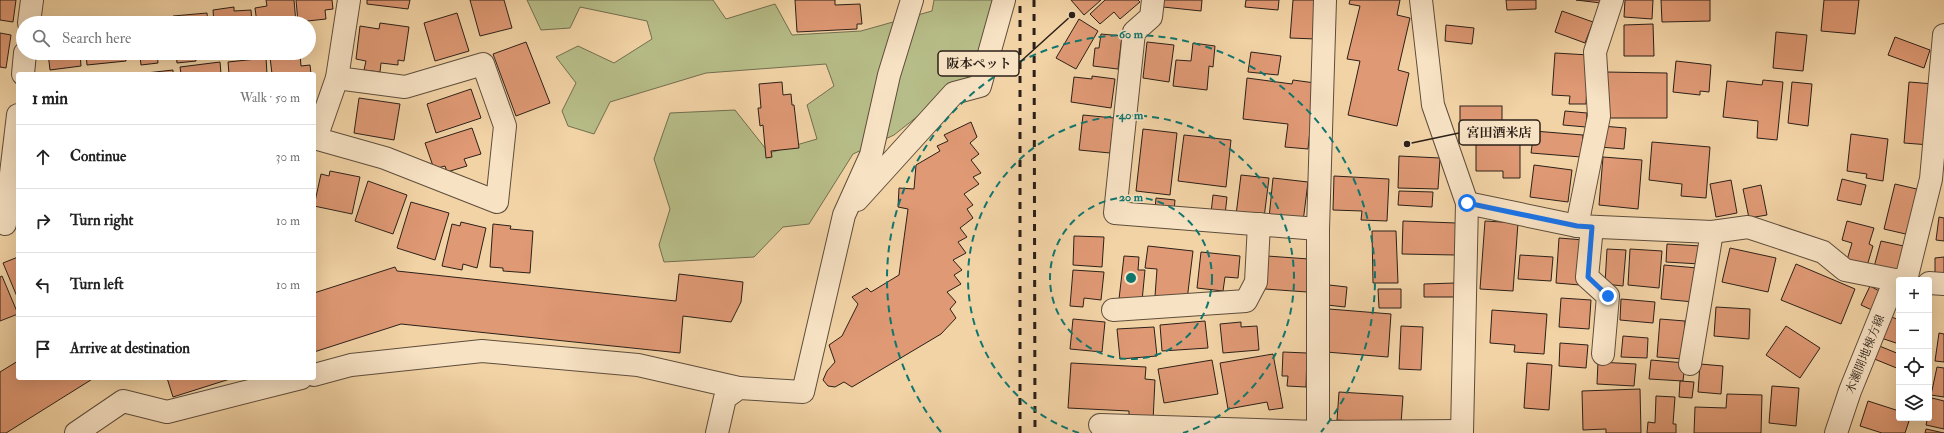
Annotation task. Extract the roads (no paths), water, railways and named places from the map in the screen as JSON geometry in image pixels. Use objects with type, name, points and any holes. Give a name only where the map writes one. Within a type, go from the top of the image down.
[{"type":"street","points":[[30,16],[32,0]]},
{"type":"street","points":[[316,135],[338,78],[349,0]]},
{"type":"street","points":[[316,374],[351,365],[482,351],[638,365],[732,393],[803,392],[844,215],[871,155],[889,75],[912,0]]},
{"type":"street","points":[[844,215],[954,93],[980,86],[1004,0]]},
{"type":"street","points":[[1153,0],[1151,17],[1134,32],[1115,213],[1318,229]]},
{"type":"street","points":[[1318,432],[1318,229],[1325,0]]},
{"type":"street","points":[[1100,425],[1318,432],[1462,432],[1467,203],[1433,105],[1421,0]]},
{"type":"street","points":[[1603,354],[1608,296],[1588,277],[1585,226],[1599,116],[1595,52],[1612,0]]},
{"type":"street","name":"木瀬開地棟方線","points":[[1901,277],[1931,179],[1942,103],[1944,35]]},
{"type":"street","points":[[23,72],[24,60]]},
{"type":"street","points":[[316,138],[385,158],[497,202],[505,126],[483,64],[404,87],[338,78]]},
{"type":"street","points":[[8,223],[16,137]]},
{"type":"street","points":[[1467,203],[1585,226],[1712,232],[1748,227],[1823,252],[1845,270],[1896,279]]},
{"type":"street","points":[[1113,310],[1246,301],[1256,282],[1259,224]]},
{"type":"street","points":[[1690,364],[1712,232]]},
{"type":"street","points":[[1932,283],[1944,284]]},
{"type":"street","name":"木瀬開地棟方線","points":[[1836,433],[1850,391],[1896,289]]},
{"type":"street","points":[[76,433],[123,400],[167,412],[293,380]]},
{"type":"street","points":[[717,433],[732,393]]},
{"type":"railway","points":[[1020,0],[1020,433]]},
{"type":"railway","points":[[1034,0],[1035,433]]},
{"type":"place","name":"阪本ペット","points":[[1072,15]]},
{"type":"place","name":"宮田酒米店","points":[[1407,144]]}]
